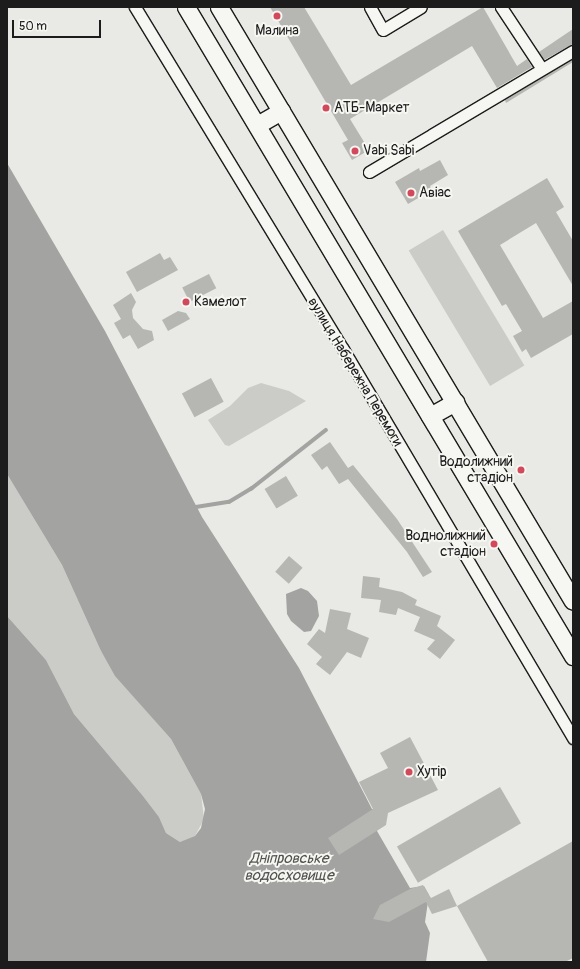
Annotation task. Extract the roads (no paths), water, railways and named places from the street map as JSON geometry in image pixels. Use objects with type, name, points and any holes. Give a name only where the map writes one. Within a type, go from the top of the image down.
[{"type":"main road","points":[[186,7],[430,416],[566,630],[573,656]]},
{"type":"main road","points":[[219,7],[573,601]]},
{"type":"main road","points":[[257,126],[282,111]]},
{"type":"main road","points":[[430,416],[455,402]]},
{"type":"street","name":"вулиця Набережна Перемоги","points":[[135,7],[347,356],[573,738]]},
{"type":"street","points":[[370,7],[383,30],[421,7]]},
{"type":"street","points":[[503,10],[542,69]]},
{"type":"street","points":[[368,172],[573,51]]},
{"type":"water","name":"Дніпровське водосховище","points":[[7,163],[105,331],[202,517],[299,668],[372,809],[383,810],[377,831],[410,888],[424,886],[429,895],[425,922],[430,933],[426,962],[7,962],[7,616],[46,660],[74,714],[143,796],[159,817],[166,833],[180,842],[195,836],[201,828],[205,809],[201,794],[171,739],[115,676],[100,649],[62,565],[7,474]]},
{"type":"water","points":[[301,588],[308,591],[317,601],[319,616],[311,631],[304,632],[291,621],[287,614],[286,594]]},
{"type":"waterway","points":[[196,507],[229,502],[251,489],[326,430]]},
{"type":"place","name":"Малина","points":[[277,16]]},
{"type":"place","name":"АТБ-Маркет","points":[[326,108]]},
{"type":"place","name":"Vabi Sabi","points":[[355,151]]},
{"type":"place","name":"Авіас","points":[[411,193]]},
{"type":"place","name":"Камелот","points":[[186,302]]},
{"type":"place","name":"Водолижний стадіон","points":[[521,470]]},
{"type":"place","name":"Воднолижний стадіон","points":[[494,544]]},
{"type":"place","name":"Хутір","points":[[409,772]]}]
